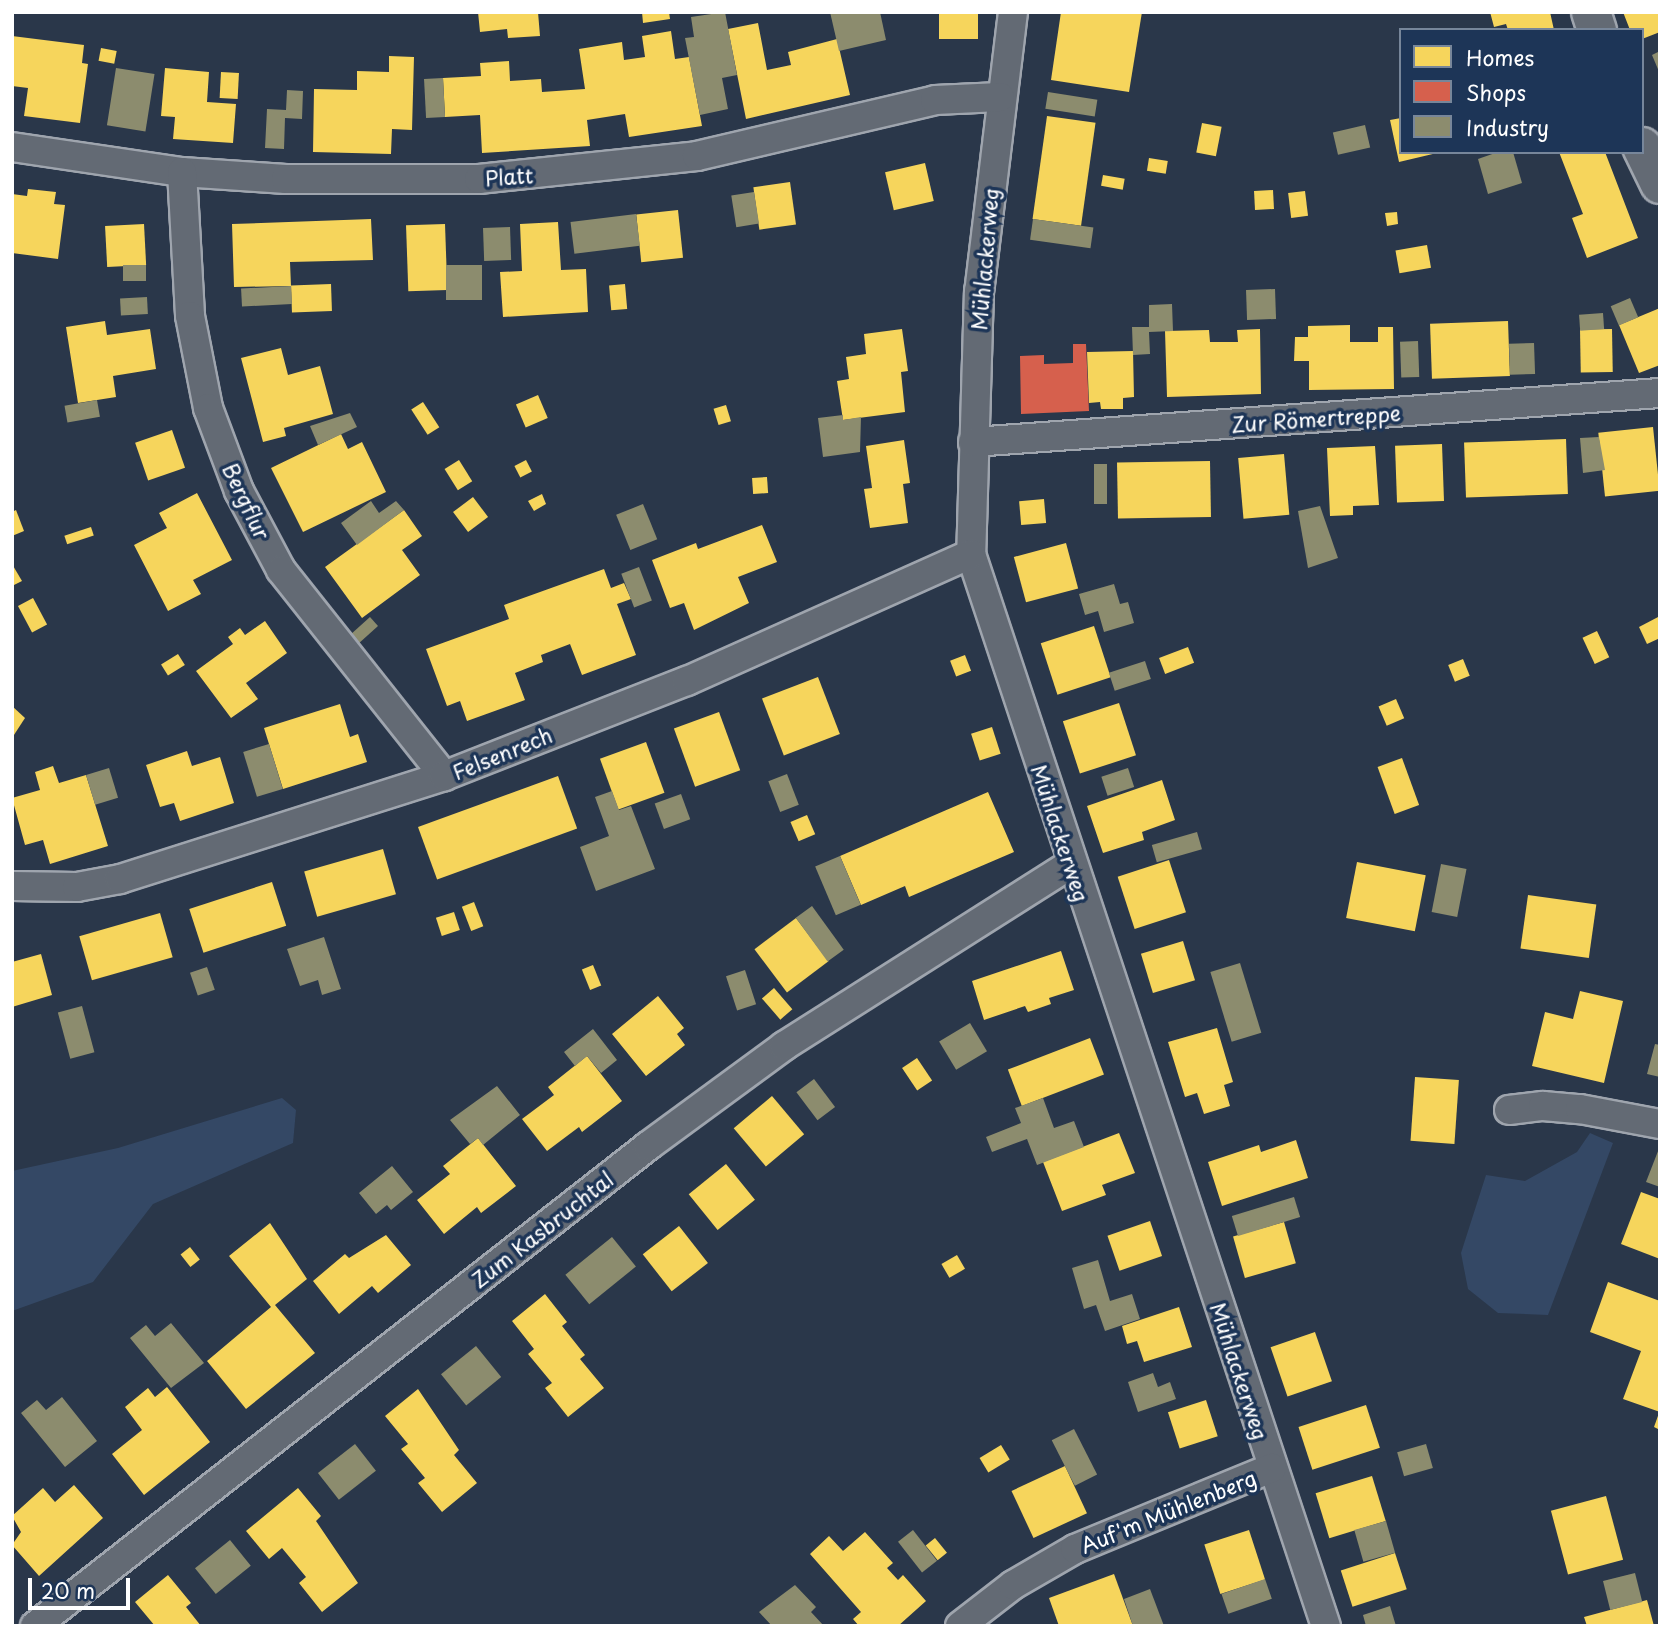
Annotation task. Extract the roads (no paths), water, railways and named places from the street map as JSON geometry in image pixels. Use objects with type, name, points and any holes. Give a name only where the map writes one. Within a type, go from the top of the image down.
[{"type":"street","name":"Mühlackerweg","points":[[1013,12],[1000,97],[979,291],[971,554],[1071,864],[1326,1626]]},
{"type":"street","name":"Platt","points":[[12,147],[182,172],[379,180],[591,170],[697,156],[935,100],[1000,97]]},
{"type":"street","points":[[1644,151],[1660,184]]},
{"type":"street","name":"Bergflur","points":[[182,172],[190,316],[208,408],[239,491],[281,570],[444,776]]},
{"type":"street","name":"Zur Römertreppe","points":[[973,442],[1660,393]]},
{"type":"street","name":"Felsenrech","points":[[16,883],[77,887],[120,879],[444,776],[687,681],[971,554]]},
{"type":"street","name":"Zum Kasbruchtal","points":[[35,1626],[648,1146],[784,1046],[1071,864]]},
{"type":"street","points":[[1508,1110],[1543,1106],[1580,1109],[1660,1124]]},
{"type":"street","name":"Auf'm Mühlenberg","points":[[960,1626],[1013,1585],[1074,1549],[1272,1468]]}]
